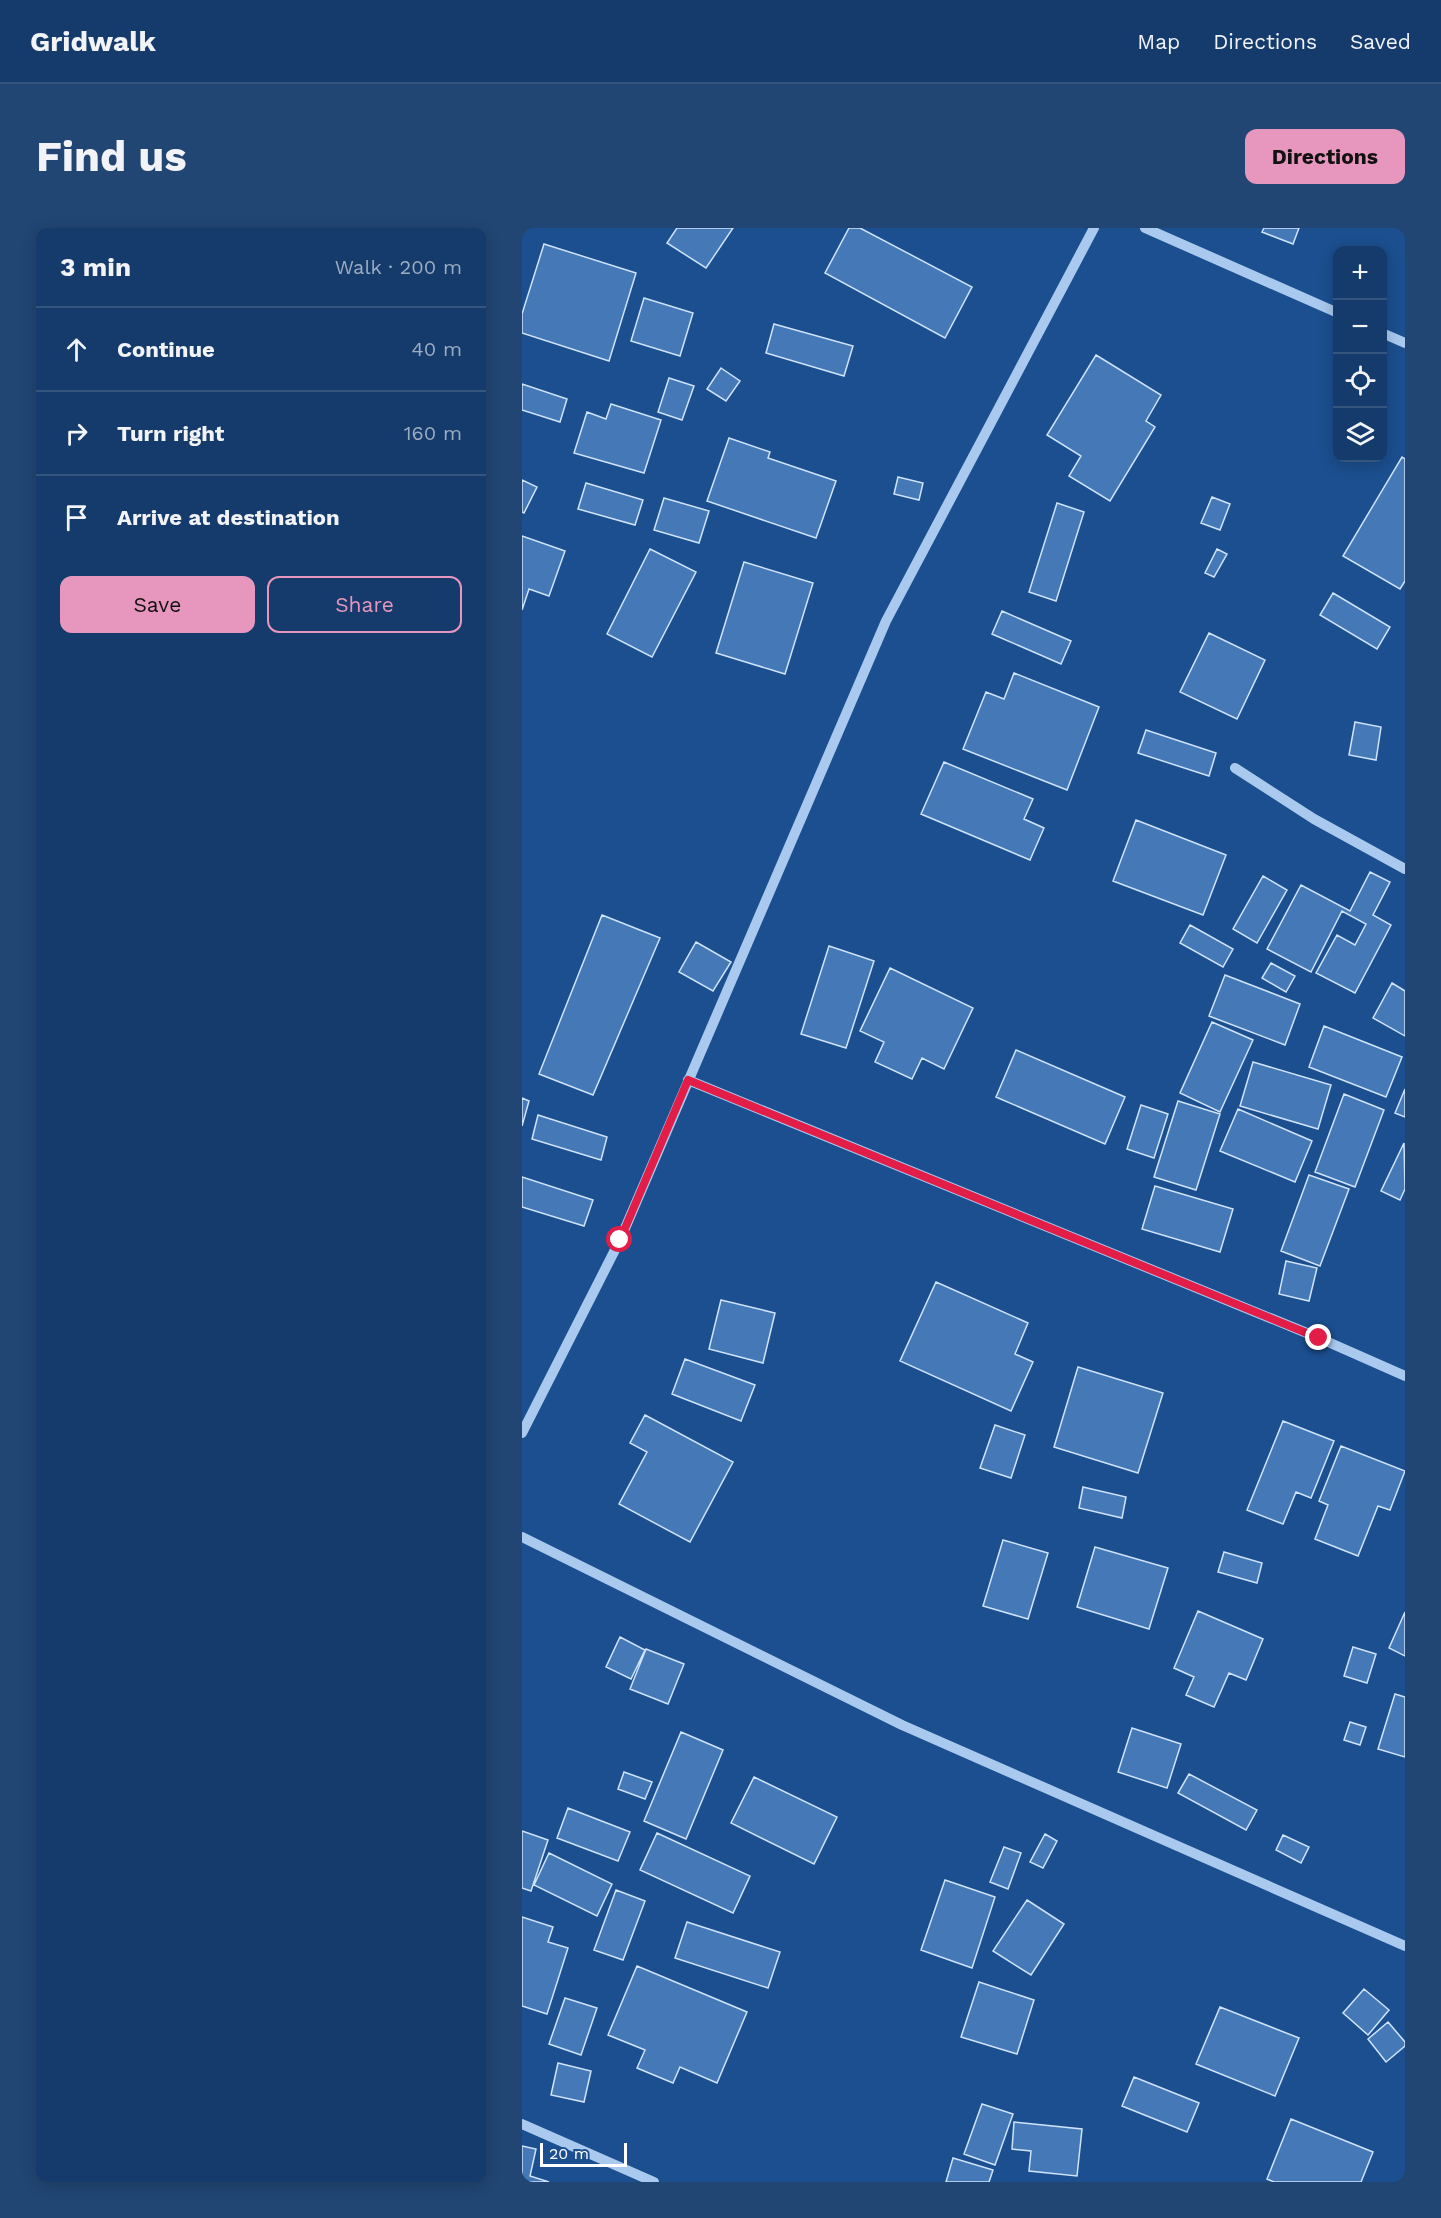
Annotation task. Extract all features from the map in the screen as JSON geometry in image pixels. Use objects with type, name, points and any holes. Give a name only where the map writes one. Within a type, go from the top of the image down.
[{"type":"street","points":[[522,1433],[620,1240],[886,621],[1094,228]]},
{"type":"street","points":[[1145,228],[1333,311]]},
{"type":"street","points":[[1387,335],[1405,343]]},
{"type":"street","points":[[1235,768],[1314,819],[1405,869]]},
{"type":"street","points":[[688,1080],[1308,1334],[1405,1376]]},
{"type":"street","points":[[522,1537],[902,1725],[1405,1946]]},
{"type":"street","points":[[522,2124],[654,2182]]},
{"type":"building","points":[[677,228],[733,228],[706,268],[667,243]]},
{"type":"building","points":[[849,228],[860,228],[972,287],[945,338],[825,273]]},
{"type":"building","points":[[1264,228],[1299,228],[1293,244],[1262,232]]},
{"type":"building","points":[[544,244],[636,273],[609,361],[522,333],[522,314]]},
{"type":"building","points":[[644,298],[693,313],[680,356],[631,341]]},
{"type":"building","points":[[774,324],[853,346],[844,376],[766,353]]},
{"type":"building","points":[[1096,355],[1161,395],[1146,421],[1155,427],[1110,501],[1069,476],[1081,456],[1047,435]]},
{"type":"building","points":[[721,368],[740,381],[726,401],[707,389]]},
{"type":"building","points":[[669,378],[694,386],[682,420],[658,412]]},
{"type":"building","points":[[522,384],[567,399],[560,422],[522,410]]},
{"type":"building","points":[[611,404],[661,420],[644,473],[574,453],[587,412],[606,419]]},
{"type":"building","points":[[729,438],[770,452],[768,458],[836,481],[816,538],[707,501]]},
{"type":"building","points":[[1402,457],[1405,459],[1405,581],[1400,589],[1343,556]]},
{"type":"building","points":[[898,477],[923,483],[919,500],[894,494]]},
{"type":"building","points":[[522,480],[537,487],[524,513],[522,512]]},
{"type":"building","points":[[586,483],[643,500],[635,525],[578,509]]},
{"type":"building","points":[[1212,497],[1230,504],[1220,530],[1201,523]]},
{"type":"building","points":[[664,498],[709,511],[699,543],[654,530]]},
{"type":"building","points":[[1057,503],[1084,512],[1056,601],[1029,592]]},
{"type":"building","points":[[522,536],[565,551],[549,596],[529,589],[522,610]]},
{"type":"building","points":[[650,549],[696,572],[652,657],[607,634]]},
{"type":"building","points":[[1217,549],[1227,554],[1214,577],[1205,573]]},
{"type":"building","points":[[744,562],[813,583],[785,674],[716,653]]},
{"type":"building","points":[[1333,593],[1390,627],[1377,649],[1320,615]]},
{"type":"building","points":[[1002,611],[1071,641],[1061,664],[992,634]]},
{"type":"building","points":[[1209,633],[1265,660],[1237,719],[1180,692]]},
{"type":"building","points":[[1014,673],[1099,707],[1067,790],[963,749],[986,692],[1004,699]]},
{"type":"building","points":[[1355,722],[1381,727],[1376,760],[1349,755]]},
{"type":"building","points":[[1146,730],[1216,753],[1209,776],[1138,753]]},
{"type":"building","points":[[944,762],[1033,799],[1024,819],[1044,828],[1030,860],[921,814]]},
{"type":"building","points":[[1136,820],[1226,855],[1203,915],[1113,881]]},
{"type":"building","points":[[1370,872],[1390,882],[1373,915],[1391,925],[1355,993],[1316,973],[1337,935],[1355,945],[1366,924],[1342,911],[1311,972],[1267,949],[1301,885],[1350,911]]},
{"type":"building","points":[[1263,876],[1287,890],[1257,943],[1233,929]]},
{"type":"building","points":[[602,915],[660,938],[593,1095],[539,1074]]},
{"type":"building","points":[[1190,925],[1233,949],[1223,967],[1180,943]]},
{"type":"building","points":[[696,942],[731,962],[713,991],[679,972]]},
{"type":"building","points":[[829,946],[874,961],[846,1048],[801,1034]]},
{"type":"building","points":[[1271,963],[1295,976],[1286,992],[1262,978]]},
{"type":"building","points":[[890,968],[973,1008],[944,1069],[922,1058],[912,1079],[875,1062],[884,1042],[860,1031]]},
{"type":"building","points":[[1225,975],[1300,1004],[1285,1045],[1209,1016]]},
{"type":"building","points":[[1392,983],[1405,991],[1405,1036],[1373,1018]]},
{"type":"building","points":[[1212,1022],[1253,1040],[1220,1112],[1180,1093]]},
{"type":"building","points":[[1324,1026],[1402,1057],[1386,1097],[1309,1067]]},
{"type":"building","points":[[1016,1050],[1125,1097],[1105,1144],[996,1097]]},
{"type":"building","points":[[1253,1062],[1331,1085],[1318,1129],[1240,1106]]},
{"type":"building","points":[[1405,1089],[1405,1117],[1395,1113]]},
{"type":"building","points":[[1344,1094],[1384,1110],[1355,1187],[1315,1172]]},
{"type":"building","points":[[522,1098],[529,1101],[522,1126]]},
{"type":"building","points":[[1178,1101],[1220,1114],[1196,1190],[1154,1177]]},
{"type":"building","points":[[1141,1105],[1168,1114],[1154,1158],[1127,1149]]},
{"type":"building","points":[[1238,1109],[1312,1141],[1295,1182],[1220,1151]]},
{"type":"building","points":[[538,1115],[607,1137],[601,1160],[532,1139]]},
{"type":"building","points":[[1404,1143],[1405,1189],[1400,1200],[1381,1191]]},
{"type":"building","points":[[1309,1175],[1349,1189],[1320,1266],[1281,1251]]},
{"type":"building","points":[[522,1177],[593,1200],[584,1226],[522,1207]]},
{"type":"building","points":[[1155,1186],[1233,1209],[1220,1252],[1142,1229]]},
{"type":"building","points":[[1286,1261],[1317,1268],[1309,1301],[1279,1294]]},
{"type":"building","points":[[936,1282],[1028,1323],[1015,1354],[1033,1362],[1011,1411],[900,1361]]},
{"type":"building","points":[[721,1300],[775,1313],[763,1363],[709,1349]]},
{"type":"building","points":[[685,1359],[755,1385],[741,1421],[672,1394]]},
{"type":"building","points":[[1078,1367],[1163,1393],[1138,1473],[1054,1447]]},
{"type":"building","points":[[645,1415],[733,1462],[690,1542],[619,1504],[647,1452],[630,1443]]},
{"type":"building","points":[[1283,1421],[1334,1441],[1311,1498],[1296,1492],[1283,1524],[1247,1510]]},
{"type":"building","points":[[995,1425],[1025,1435],[1011,1478],[980,1468]]},
{"type":"building","points":[[1341,1446],[1405,1471],[1390,1510],[1378,1506],[1358,1556],[1315,1539],[1328,1505],[1319,1501]]},
{"type":"building","points":[[1083,1487],[1126,1497],[1122,1518],[1079,1508]]},
{"type":"building","points":[[1003,1540],[1048,1553],[1028,1619],[983,1606]]},
{"type":"building","points":[[1095,1547],[1168,1568],[1149,1629],[1077,1607]]},
{"type":"building","points":[[1224,1552],[1262,1563],[1257,1583],[1218,1572]]},
{"type":"building","points":[[1198,1611],[1263,1639],[1246,1680],[1229,1673],[1214,1707],[1186,1695],[1194,1677],[1174,1668]]},
{"type":"building","points":[[1405,1612],[1405,1656],[1389,1648]]},
{"type":"building","points":[[620,1637],[645,1650],[631,1679],[606,1667]]},
{"type":"building","points":[[1353,1647],[1376,1654],[1367,1683],[1344,1676]]},
{"type":"building","points":[[646,1649],[684,1664],[668,1704],[630,1689]]},
{"type":"building","points":[[1395,1694],[1405,1697],[1405,1757],[1378,1749]]},
{"type":"building","points":[[1350,1722],[1366,1727],[1360,1745],[1344,1740]]},
{"type":"building","points":[[1132,1728],[1181,1744],[1167,1788],[1118,1772]]},
{"type":"building","points":[[681,1732],[723,1750],[686,1839],[644,1821]]},
{"type":"building","points":[[624,1772],[652,1782],[645,1799],[618,1789]]},
{"type":"building","points":[[1189,1774],[1257,1810],[1246,1830],[1178,1793]]},
{"type":"building","points":[[754,1777],[837,1817],[814,1864],[731,1823]]},
{"type":"building","points":[[568,1808],[630,1832],[618,1861],[557,1838]]},
{"type":"building","points":[[522,1831],[548,1840],[531,1891],[522,1888]]},
{"type":"building","points":[[657,1833],[750,1876],[733,1913],[640,1870]]},
{"type":"building","points":[[1045,1834],[1057,1841],[1043,1868],[1030,1862]]},
{"type":"building","points":[[1283,1835],[1309,1847],[1301,1863],[1276,1850]]},
{"type":"building","points":[[1004,1847],[1021,1853],[1008,1889],[990,1882]]},
{"type":"building","points":[[549,1853],[612,1884],[597,1916],[534,1885]]},
{"type":"building","points":[[945,1880],[995,1897],[972,1968],[921,1950]]},
{"type":"building","points":[[616,1890],[645,1901],[623,1960],[594,1950]]},
{"type":"building","points":[[1027,1900],[1064,1924],[1031,1975],[993,1951]]},
{"type":"building","points":[[522,1917],[553,1927],[548,1942],[568,1948],[547,2014],[522,2006]]},
{"type":"building","points":[[687,1922],[780,1952],[768,1988],[675,1958]]},
{"type":"building","points":[[637,1966],[747,2012],[717,2083],[680,2067],[673,2083],[637,2068],[645,2050],[608,2035]]},
{"type":"building","points":[[979,1982],[1034,2000],[1017,2054],[961,2037]]},
{"type":"building","points":[[1364,1989],[1389,2010],[1368,2035],[1343,2013]]},
{"type":"building","points":[[565,1998],[597,2008],[581,2055],[549,2044]]},
{"type":"building","points":[[1220,2007],[1299,2038],[1275,2096],[1196,2064]]},
{"type":"building","points":[[1388,2022],[1405,2042],[1405,2046],[1386,2062],[1368,2039]]},
{"type":"building","points":[[558,2063],[591,2071],[584,2102],[551,2095]]},
{"type":"building","points":[[1134,2077],[1199,2103],[1187,2132],[1122,2106]]},
{"type":"building","points":[[982,2104],[1013,2114],[995,2165],[964,2154]]},
{"type":"building","points":[[1291,2119],[1373,2152],[1361,2182],[1274,2182],[1267,2179]]},
{"type":"building","points":[[1014,2122],[1082,2129],[1077,2176],[1029,2171],[1031,2151],[1012,2149]]},
{"type":"building","points":[[522,2146],[536,2149],[530,2176],[549,2182],[522,2182]]},
{"type":"building","points":[[953,2158],[993,2170],[989,2182],[946,2182]]},
{"type":"route","points":[[620,1240],[688,1080],[1319,1338]]}]
